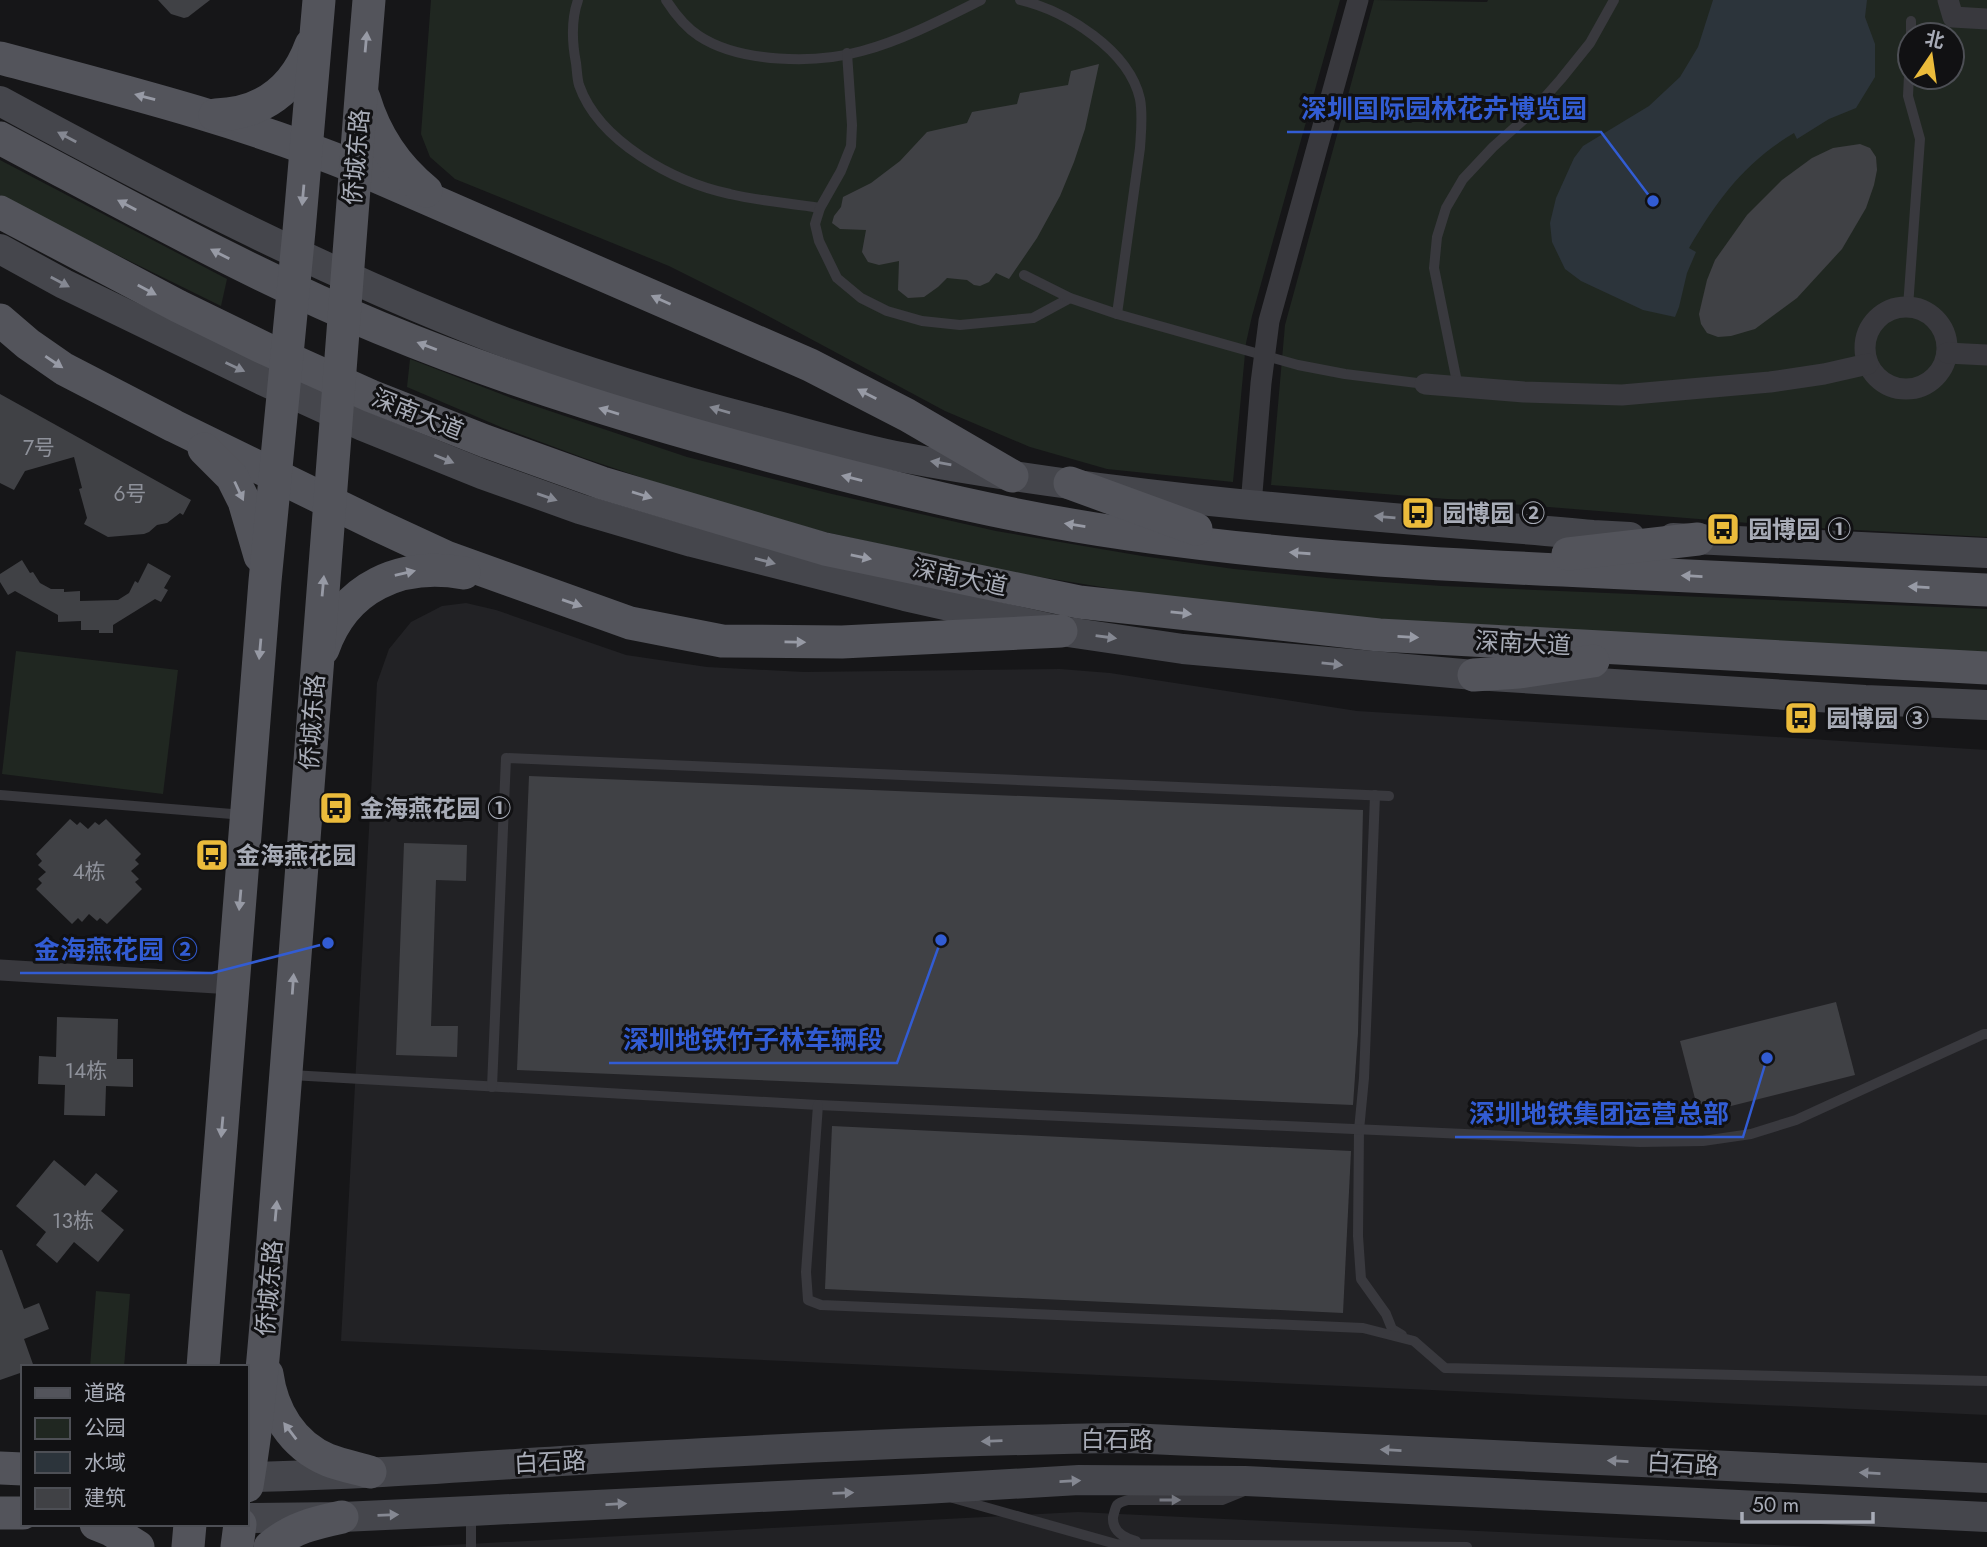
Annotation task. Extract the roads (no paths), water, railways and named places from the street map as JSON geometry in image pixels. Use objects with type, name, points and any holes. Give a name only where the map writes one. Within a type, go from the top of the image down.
[{"type":"main road","name":"侨城东路","points":[[248,1475],[264,1352],[287,1074],[315,672],[369,0]]},
{"type":"main road","name":"侨城东路","points":[[202,1361],[265,581],[307,148],[317,15]]},
{"type":"main road","points":[[211,115],[231,115],[248,111],[282,90],[296,75],[306,56],[317,15]]},
{"type":"main road","points":[[0,58],[211,115],[355,167],[810,365],[907,415],[1012,476]]},
{"type":"main road","points":[[362,90],[371,120],[383,144],[417,183],[445,205]]},
{"type":"main road","points":[[0,101],[276,245],[383,293],[494,338],[604,376],[719,410],[897,456],[1012,476],[1211,502],[1592,535],[1987,553]]},
{"type":"main road","points":[[0,138],[265,276],[378,327],[491,371],[603,410],[713,441],[970,506],[1130,534],[1261,550],[1466,566],[1987,590]]},
{"type":"main road","name":"深南大道","points":[[0,212],[176,322],[264,348],[372,396],[602,483],[825,549],[1079,602],[1379,635],[1987,668]]},
{"type":"main road","points":[[0,249],[64,284],[176,322],[363,426],[482,474],[580,509],[692,542],[893,593],[1061,631],[1182,649],[1474,676],[1987,705]]},
{"type":"main road","points":[[0,320],[64,369],[275,475],[446,557],[630,623],[722,641],[842,642],[1061,631]]},
{"type":"main road","points":[[174,426],[211,454],[232,477],[252,526],[265,581]]},
{"type":"main road","points":[[1070,483],[1200,531],[1261,550]]},
{"type":"main road","points":[[1466,566],[1698,539]]},
{"type":"main road","points":[[315,672],[337,619],[354,600],[374,584],[398,574],[445,570],[508,581]]},
{"type":"main road","points":[[1474,676],[1676,651]]},
{"type":"main road","points":[[264,1352],[269,1386],[276,1408],[285,1426],[298,1442],[328,1460],[370,1472]]},
{"type":"main road","name":"白石路","points":[[248,1480],[699,1453],[1128,1438],[1987,1478]]},
{"type":"main road","points":[[0,1468],[21,1469]]},
{"type":"main road","name":"白石路","points":[[248,1518],[342,1517],[1079,1480],[1268,1482],[1987,1517]]},
{"type":"main road","points":[[0,1513],[21,1513]]},
{"type":"main road","points":[[270,1547],[284,1535],[306,1525],[342,1517]]},
{"type":"main road","points":[[101,1526],[138,1547]]},
{"type":"main road","points":[[188,1547],[190,1526]]},
{"type":"main road","points":[[237,1547],[240,1526]]},
{"type":"street","points":[[1251,505],[1269,321],[1358,0]]},
{"type":"street","points":[[1948,0],[1953,17],[1987,19]]},
{"type":"street","points":[[1908,307],[1922,309],[1933,317],[1942,327],[1947,340],[1947,353],[1936,377],[1912,389],[1886,384],[1875,375],[1865,350],[1866,336],[1872,324],[1882,314],[1895,308],[1908,307]]},
{"type":"street","points":[[1947,353],[1987,355]]},
{"type":"street","points":[[1425,384],[1622,396],[1770,382],[1824,374],[1868,363]]},
{"type":"street","points":[[0,970],[233,984]]},
{"type":"lane","points":[[578,0],[574,12],[573,46],[579,85],[598,118],[621,142],[650,163],[690,182],[730,194],[820,208]]},
{"type":"lane","points":[[666,0],[677,17],[698,36],[724,48],[788,58],[822,57],[860,51],[897,38],[976,1]]},
{"type":"lane","points":[[1020,0],[1052,10],[1097,38],[1133,79],[1140,99],[1140,148],[1117,314]]},
{"type":"lane","points":[[1458,387],[1434,268],[1437,237],[1446,208],[1463,179],[1531,113],[1561,79],[1590,43],[1614,0]]},
{"type":"lane","points":[[847,54],[851,146],[841,171],[820,208],[816,224],[819,241],[838,278],[861,298],[887,311],[922,321],[960,325],[1034,318],[1070,298]]},
{"type":"lane","points":[[1908,91],[1920,139],[1908,307]]},
{"type":"lane","points":[[1024,275],[1070,298],[1234,348],[1334,372],[1425,384]]},
{"type":"lane","points":[[492,1087],[506,758],[1390,796]]},
{"type":"lane","points":[[0,795],[247,815]]},
{"type":"lane","points":[[1375,795],[1364,1078],[1359,1130],[1358,1236],[1361,1279],[1387,1314],[1392,1329],[1414,1341],[1445,1368],[1987,1381]]},
{"type":"lane","points":[[287,1074],[818,1105],[1640,1142],[1703,1141],[1751,1134],[1796,1120],[1987,1034]]},
{"type":"lane","points":[[818,1105],[806,1272],[808,1300],[821,1305],[1363,1328],[1414,1341]]},
{"type":"lane","points":[[1149,1545],[1128,1539],[1119,1533],[1113,1525],[1117,1505],[1128,1500],[1222,1500],[1268,1482]]},
{"type":"lane","points":[[924,1489],[1116,1544],[1467,1547]]},
{"type":"lane","points":[[471,1511],[471,1547]]},
{"type":"water","points":[[1713,0],[1867,0],[1865,17],[1875,44],[1875,77],[1856,108],[1829,119],[1797,139],[1794,133],[1761,157],[1734,183],[1689,248],[1696,252],[1687,273],[1675,317],[1643,310],[1581,281],[1565,269],[1552,242],[1550,223],[1556,198],[1574,158],[1583,146],[1649,106],[1680,77],[1698,47]]},
{"type":"place","name":"深圳国际园林花卉博览园","points":[[1653,201]]},
{"type":"place","name":"园博园 ②","points":[[1418,513]]},
{"type":"place","name":"园博园 ①","points":[[1723,529]]},
{"type":"place","name":"园博园 ③","points":[[1801,718]]},
{"type":"place","name":"金海燕花园 ①","points":[[336,808]]},
{"type":"place","name":"金海燕花园","points":[[212,855]]},
{"type":"place","name":"深圳地铁竹子林车辆段","points":[[941,940]]},
{"type":"place","name":"金海燕花园 ②","points":[[328,943]]},
{"type":"place","name":"深圳地铁集团运营总部","points":[[1767,1058]]}]
